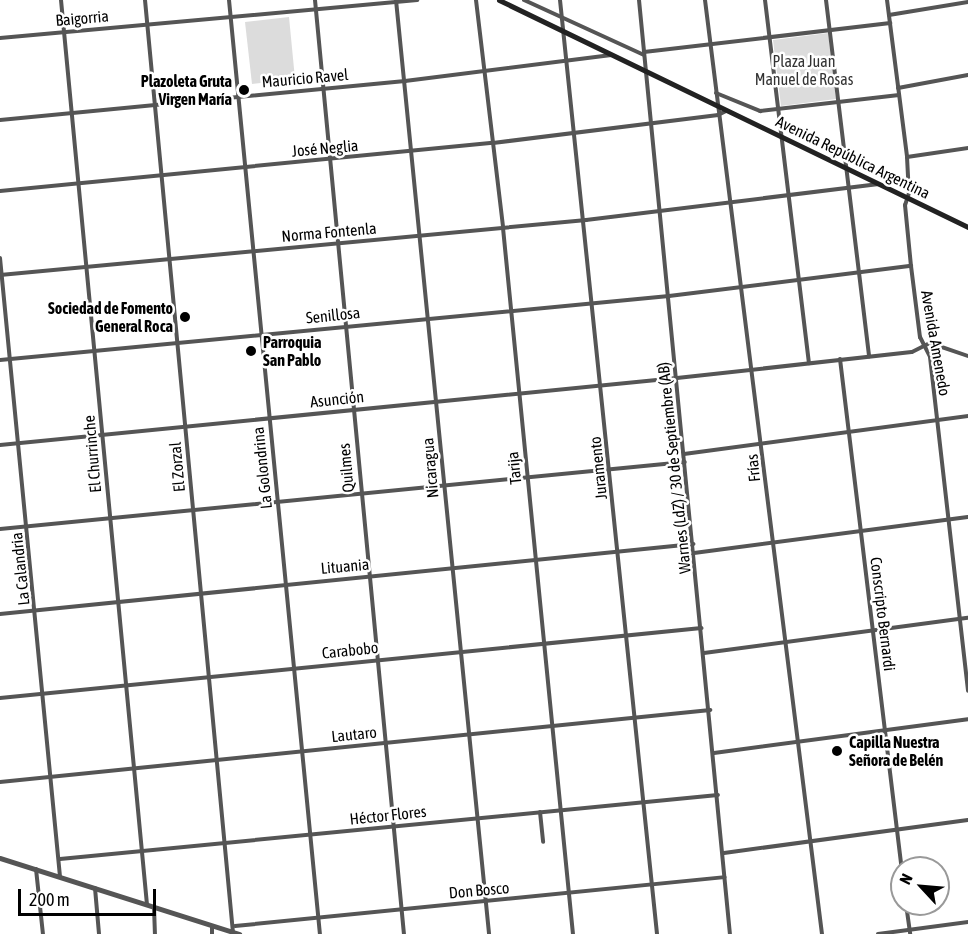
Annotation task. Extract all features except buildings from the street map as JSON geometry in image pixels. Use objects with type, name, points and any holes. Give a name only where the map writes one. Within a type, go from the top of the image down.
[{"type":"main road","name":"Avenida República Argentina","points":[[499,0],[717,107],[966,224]]},
{"type":"street","name":"El Churrinche","points":[[61,0],[147,905]]},
{"type":"street","name":"El Zorzal","points":[[145,0],[234,929]]},
{"type":"street","name":"La Golondrina","points":[[229,0],[320,934]]},
{"type":"street","name":"Quilmes","points":[[315,0],[344,326],[404,934]]},
{"type":"street","name":"Baigorria","points":[[0,38],[417,0]]},
{"type":"street","name":"Tarija","points":[[476,0],[503,228],[573,934]]},
{"type":"street","points":[[524,0],[644,54],[890,23]]},
{"type":"street","name":"Juramento","points":[[560,0],[577,133],[657,934]]},
{"type":"street","name":"Warnes (LdZ) / 30 de Septiembre (AB)","points":[[639,0],[724,853],[730,934]]},
{"type":"street","name":"Frías","points":[[705,0],[749,370],[762,442],[822,934]]},
{"type":"street","points":[[765,0],[809,363]]},
{"type":"street","points":[[825,0],[869,356]]},
{"type":"street","name":"Avenida Amenedo","points":[[887,0],[907,157],[911,266],[920,337],[926,348],[937,420],[968,691]]},
{"type":"street","name":"Nicaragua","points":[[396,1],[489,934]]},
{"type":"street","points":[[889,15],[968,2]]},
{"type":"street","name":"Mauricio Ravel","points":[[0,120],[237,95],[405,81],[569,62],[611,54]]},
{"type":"street","points":[[898,88],[968,75]]},
{"type":"street","points":[[716,93],[757,111],[899,94]]},
{"type":"street","points":[[718,116],[726,111]]},
{"type":"street","name":"José Neglia","points":[[0,191],[412,152],[718,116]]},
{"type":"street","points":[[907,157],[968,148]]},
{"type":"street","name":"Norma Fontenla","points":[[1,275],[586,220],[849,190],[879,184]]},
{"type":"street","name":"La Calandria","points":[[0,258],[36,610],[60,877]]},
{"type":"street","name":"Senillosa","points":[[0,360],[669,296],[911,266]]},
{"type":"street","name":"Asunción","points":[[0,445],[677,378],[869,356],[926,348],[933,344],[968,356]]},
{"type":"street","name":"Conscripto Bernardi","points":[[840,359],[900,856]]},
{"type":"street","points":[[684,454],[968,416]]},
{"type":"street","points":[[0,529],[685,462]]},
{"type":"street","points":[[694,553],[968,517]]},
{"type":"street","name":"Lituania","points":[[0,614],[285,583],[693,544]]},
{"type":"street","points":[[704,653],[968,618]]},
{"type":"street","name":"Carabobo","points":[[0,698],[702,628]]},
{"type":"street","name":"Lautaro","points":[[0,782],[710,710]]},
{"type":"street","points":[[714,753],[968,719]]},
{"type":"street","name":"Héctor Flores","points":[[60,859],[718,795]]},
{"type":"street","points":[[540,812],[543,842]]},
{"type":"street","points":[[724,853],[968,820]]},
{"type":"street","points":[[0,858],[212,926],[234,929],[239,934]]},
{"type":"street","points":[[36,869],[43,934]]},
{"type":"street","name":"Don Bosco","points":[[234,929],[319,918],[725,877]]},
{"type":"street","points":[[95,888],[99,934]]},
{"type":"street","points":[[154,907],[155,934]]},
{"type":"street","points":[[907,916],[909,932]]},
{"type":"street","points":[[878,934],[909,932],[968,922]]},
{"type":"street","points":[[212,926],[212,934]]},
{"type":"green space","points":[[289,17],[295,79],[252,84],[245,22]]},
{"type":"green space","name":"Plaza Juan Manuel de Rosas","points":[[828,33],[836,99],[781,106],[773,40]]},
{"type":"place","name":"Plazoleta Gruta Virgen María","points":[[244,90]]},
{"type":"place","name":"Sociedad de Fomento General Roca","points":[[185,317]]},
{"type":"place","name":"Parroquia San Pablo","points":[[251,351]]},
{"type":"place","name":"Capilla Nuestra Señora de Belén","points":[[837,751]]}]
